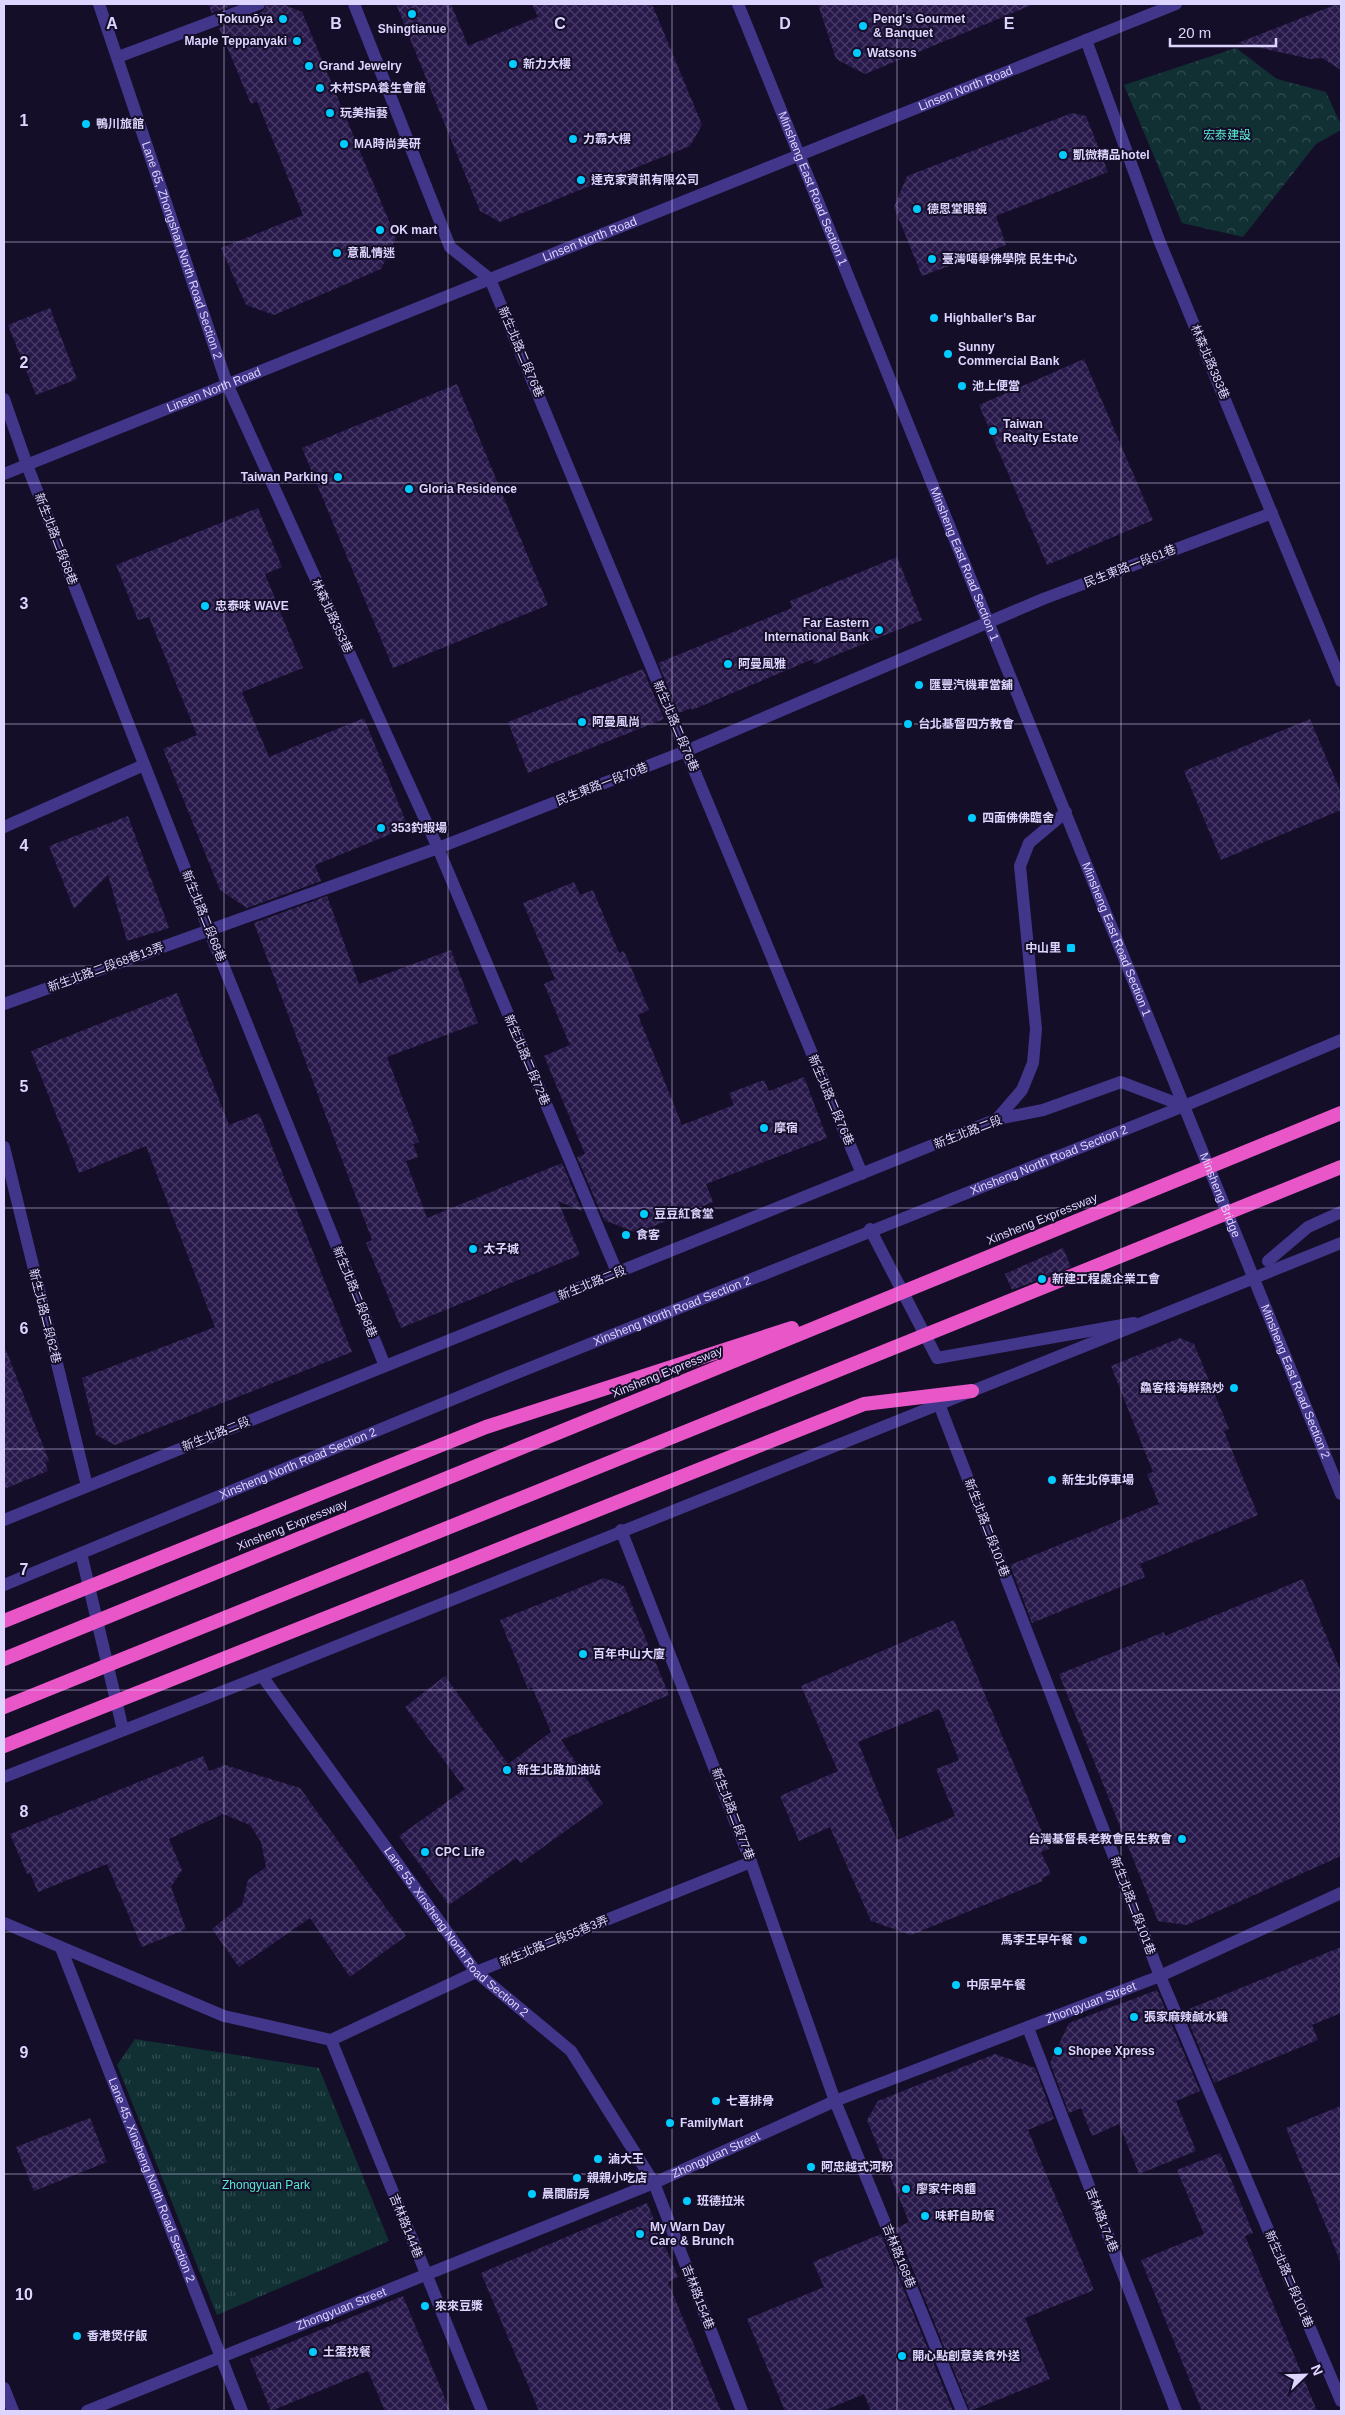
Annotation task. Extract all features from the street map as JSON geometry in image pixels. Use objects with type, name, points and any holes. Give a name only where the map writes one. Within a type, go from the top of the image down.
[{"type":"highway","name":"Xinsheng Expressway","points":[[4,1659],[1341,1113]]},
{"type":"highway","points":[[4,1707],[1341,1167]]},
{"type":"highway","points":[[4,1622],[486,1427],[898,1294]]},
{"type":"highway","points":[[4,1746],[864,1404],[972,1391]]},
{"type":"street","name":"Lane 65, Zhongshan North Road Section 2","points":[[99,4],[227,384]]},
{"type":"street","points":[[118,57],[259,4]]},
{"type":"street","points":[[354,4],[450,246],[490,279]]},
{"type":"street","name":"Minsheng East Road Section 1","points":[[738,4],[1191,1123]]},
{"type":"street","name":"Linsen North Road","points":[[4,474],[1176,4]]},
{"type":"street","name":"林森北路383巷","points":[[1086,40],[1159,240],[1341,681]]},
{"type":"street","name":"新生北路二段76巷","points":[[490,279],[862,1174]]},
{"type":"street","name":"林森北路353巷","points":[[227,384],[438,848]]},
{"type":"street","name":"新生北路二段68巷","points":[[4,399],[27,465],[209,930],[385,1366]]},
{"type":"street","name":"民生東路一段61巷","points":[[988,622],[1043,599],[1272,512]]},
{"type":"street","name":"民生東路一段70巷","points":[[209,930],[438,848],[686,751],[988,622]]},
{"type":"street","points":[[4,828],[144,765]]},
{"type":"street","points":[[997,1119],[1022,1090],[1033,1063],[1036,1029],[1020,866],[1030,843],[1066,812]]},
{"type":"street","name":"新生北路二段72巷","points":[[438,848],[617,1272]]},
{"type":"street","name":"新生北路二段68巷13弄","points":[[4,1004],[209,930]]},
{"type":"street","name":"Xinsheng North Road Section 2","points":[[4,1585],[502,1379],[843,1242],[870,1229],[1184,1106],[1341,1040]]},
{"type":"street","name":"新生北路二段","points":[[4,1520],[997,1119],[1043,1110],[1121,1082],[1184,1106]]},
{"type":"street","name":"Minsheng Bridge","points":[[1191,1123],[1252,1274]]},
{"type":"street","name":"新生北路二段62巷","points":[[4,1147],[87,1486]]},
{"type":"street","points":[[1268,1261],[1308,1227],[1341,1212]]},
{"type":"street","points":[[870,1229],[937,1358],[1148,1321]]},
{"type":"street","points":[[4,1777],[262,1676],[622,1530],[1148,1321],[1252,1274],[1341,1243]]},
{"type":"street","name":"Minsheng East Road Section 2","points":[[1252,1274],[1341,1494]]},
{"type":"street","name":"新生北路二段101巷","points":[[939,1404],[1160,1976],[1341,2401]]},
{"type":"street","name":"新生北路二段77巷","points":[[622,1530],[752,1862],[835,2102]]},
{"type":"street","points":[[81,1553],[123,1730]]},
{"type":"street","name":"Lane 55, Xinsheng North Road Section 2","points":[[262,1676],[476,1972],[571,2050],[654,2183]]},
{"type":"street","name":"新生北路二段55巷3弄","points":[[332,2040],[476,1972],[752,1862]]},
{"type":"street","name":"Zhongyuan Street","points":[[87,2411],[654,2183],[835,2102],[1160,1976],[1341,1893]]},
{"type":"street","points":[[4,1923],[224,2016],[332,2040]]},
{"type":"street","name":"Lane 45, Xinsheng North Road Section 2","points":[[61,1948],[242,2411]]},
{"type":"street","name":"吉林路174巷","points":[[1028,2028],[1176,2411]]},
{"type":"street","name":"吉林路144巷","points":[[332,2040],[482,2411]]},
{"type":"street","name":"吉林路168巷","points":[[835,2102],[962,2411]]},
{"type":"street","name":"吉林路154巷","points":[[654,2183],[742,2411]]},
{"type":"street","points":[[4,2388],[14,2411]]},
{"type":"green space","name":"宏泰建設","points":[[1236,48],[1277,79],[1326,92],[1341,125],[1341,130],[1316,144],[1243,237],[1182,223],[1124,85]]},
{"type":"green space","name":"Zhongyuan Park","points":[[135,2039],[319,2068],[389,2241],[217,2315],[117,2065]]},
{"type":"building","points":[[208,4],[237,4],[212,13]]},
{"type":"building","points":[[267,4],[283,4],[302,12],[396,238],[381,269],[274,315],[246,305],[221,248],[303,215],[257,101],[251,104],[219,28],[262,12]]},
{"type":"building","points":[[396,4],[451,4],[468,46],[538,17],[532,4],[652,4],[702,125],[690,146],[500,222],[480,211]]},
{"type":"building","points":[[818,4],[1034,4],[865,74],[836,59]]},
{"type":"building","points":[[1341,4],[1341,70],[1322,58],[1311,59],[1238,43]]},
{"type":"building","points":[[1072,113],[1086,116],[1108,172],[996,216],[1006,245],[922,276],[894,207],[907,176]]},
{"type":"building","points":[[50,308],[77,379],[36,395],[8,325]]},
{"type":"building","points":[[1084,359],[1153,520],[1047,565],[979,405]]},
{"type":"building","name":"Gloria Residence","points":[[457,384],[548,605],[393,668],[302,448]]},
{"type":"building","points":[[258,508],[282,567],[265,574],[303,668],[242,692],[269,757],[364,718],[408,827],[315,865],[321,881],[247,908],[220,890],[163,749],[197,735],[149,617],[138,620],[116,565]]},
{"type":"building","points":[[897,557],[922,620],[814,664],[813,659],[692,710],[691,708],[679,713],[658,663],[792,608],[790,601]]},
{"type":"building","name":"阿曼風尚","points":[[643,669],[664,719],[528,773],[508,722]]},
{"type":"building","points":[[1310,719],[1341,793],[1341,810],[1221,860],[1184,771]]},
{"type":"building","points":[[128,816],[169,928],[127,941],[108,875],[74,909],[49,846]]},
{"type":"building","points":[[574,882],[580,895],[593,890],[619,953],[624,951],[649,1010],[638,1015],[682,1125],[734,1105],[729,1093],[764,1080],[769,1091],[804,1077],[827,1138],[706,1184],[713,1202],[637,1233],[604,1220],[577,1157],[585,1154],[544,1056],[570,1045],[544,984],[555,979],[523,903]]},
{"type":"building","points":[[327,896],[359,984],[451,950],[478,1023],[387,1057],[419,1142],[413,1144],[418,1157],[406,1161],[427,1218],[562,1163],[582,1211],[558,1201],[580,1255],[401,1328],[366,1243],[372,1240],[254,923]]},
{"type":"building","points":[[177,993],[229,1125],[259,1113],[352,1352],[115,1445],[96,1435],[82,1378],[215,1327],[146,1146],[79,1173],[31,1051]]},
{"type":"building","points":[[1063,1248],[1071,1267],[1012,1290],[1005,1274]]},
{"type":"building","points":[[1180,1338],[1194,1344],[1229,1429],[1224,1431],[1258,1515],[1140,1564],[1145,1577],[1032,1623],[1010,1565],[1159,1504],[1147,1474],[1153,1472],[1111,1366]]},
{"type":"building","points":[[4,1350],[6,1350],[49,1461],[45,1462],[48,1471],[4,1489]]},
{"type":"building","points":[[604,1578],[624,1586],[669,1695],[561,1740],[603,1804],[521,1863],[516,1858],[449,1905],[399,1836],[465,1789],[405,1707],[445,1676],[508,1764],[551,1732],[532,1687],[528,1689],[500,1620]]},
{"type":"building","points":[[1303,1579],[1341,1672],[1341,1856],[1187,1925],[1158,1921],[1059,1674],[1164,1632],[1165,1636]]},
{"type":"building","points":[[954,1620],[1049,1849],[1041,1852],[1051,1874],[1042,1878],[1043,1881],[911,1935],[871,1921],[830,1827],[799,1841],[780,1796],[838,1771],[801,1686]],"holes":[[[939,1709],[959,1760],[936,1769],[955,1816],[897,1840],[858,1742]]]},
{"type":"building","points":[[203,1756],[209,1771],[225,1765],[300,1788],[406,1936],[350,1977],[310,1918],[239,1967],[212,1929],[242,1905],[248,1880],[266,1867],[261,1842],[250,1825],[223,1814],[169,1839],[182,1870],[171,1887],[186,1929],[142,1947],[107,1864],[38,1892],[30,1873],[27,1874],[10,1834]]},
{"type":"building","points":[[1341,1947],[1341,2013],[1312,2025],[1318,2040],[1214,2083],[1184,2011]]},
{"type":"building","points":[[1157,1990],[1200,2091],[1176,2101],[1196,2151],[1139,2174],[1119,2124],[1092,2136],[1081,2108],[1069,2113],[1050,2063],[1069,2023]]},
{"type":"building","points":[[995,2054],[1035,2068],[1054,2119],[1028,2130],[1094,2290],[1025,2318],[1050,2379],[970,2411],[896,2228],[909,2222],[867,2120],[878,2101]]},
{"type":"building","points":[[1341,2106],[1341,2261],[1340,2261],[1286,2128]]},
{"type":"building","points":[[90,2118],[107,2162],[34,2191],[16,2147]]},
{"type":"building","points":[[1220,2153],[1253,2233],[1245,2236],[1317,2411],[1202,2411],[1141,2260],[1204,2234],[1177,2170]]},
{"type":"building","points":[[647,2203],[678,2277],[668,2282],[721,2411],[539,2411],[481,2273]]},
{"type":"building","points":[[881,2234],[953,2411],[871,2411],[864,2394],[823,2411],[785,2411],[747,2319],[824,2287],[813,2262]]},
{"type":"building","points":[[403,2296],[450,2411],[385,2411],[368,2371],[271,2411],[250,2359]]},
{"type":"place","name":"Shingtianue","points":[[412,14]]},
{"type":"place","name":"Tokunōya","points":[[283,19]]},
{"type":"place","name":"Peng's Gourmet & Banquet","points":[[863,26]]},
{"type":"place","name":"Maple Teppanyaki","points":[[297,41]]},
{"type":"place","name":"Watsons","points":[[857,53]]},
{"type":"place","name":"新力大樓","points":[[513,64]]},
{"type":"place","name":"Grand Jewelry","points":[[309,66]]},
{"type":"place","name":"木村SPA養生會館","points":[[320,88]]},
{"type":"place","name":"玩美指藝","points":[[330,113]]},
{"type":"place","name":"鴨川旅館","points":[[86,124]]},
{"type":"place","name":"力霸大樓","points":[[573,139]]},
{"type":"place","name":"MA時尚美研","points":[[344,144]]},
{"type":"place","name":"凱微精品hotel","points":[[1063,155]]},
{"type":"place","name":"達克家資訊有限公司","points":[[581,180]]},
{"type":"place","name":"德恩堂眼鏡","points":[[917,209]]},
{"type":"place","name":"OK mart","points":[[380,230]]},
{"type":"place","name":"意亂情迷","points":[[337,253]]},
{"type":"place","name":"臺灣噶舉佛學院 民生中心","points":[[932,259]]},
{"type":"place","name":"Highballer’s Bar","points":[[934,318]]},
{"type":"place","name":"Sunny Commercial Bank","points":[[948,354]]},
{"type":"place","name":"池上便當","points":[[962,386]]},
{"type":"place","name":"Taiwan Realty Estate","points":[[993,431]]},
{"type":"place","name":"Taiwan Parking","points":[[338,477]]},
{"type":"place","name":"Gloria Residence","points":[[409,489]]},
{"type":"place","name":"忠泰味 WAVE","points":[[205,606]]},
{"type":"place","name":"Far Eastern International Bank","points":[[879,630]]},
{"type":"place","name":"阿曼風雅","points":[[728,664]]},
{"type":"place","name":"匯豐汽機車當舖","points":[[919,685]]},
{"type":"place","name":"阿曼風尚","points":[[582,722]]},
{"type":"place","name":"台北基督四方教會","points":[[908,724]]},
{"type":"place","name":"四面佛佛臨舍","points":[[972,818]]},
{"type":"place","name":"353釣蝦場","points":[[381,828]]},
{"type":"place","name":"中山里","points":[[1071,948]]},
{"type":"place","name":"摩宿","points":[[764,1128]]},
{"type":"place","name":"豆豆紅食堂","points":[[644,1214]]},
{"type":"place","name":"食客","points":[[626,1235]]},
{"type":"place","name":"太子城","points":[[473,1249]]},
{"type":"place","name":"新建工程處企業工會","points":[[1042,1279]]},
{"type":"place","name":"鱻客棧海鮮熱炒","points":[[1234,1388]]},
{"type":"place","name":"新生北停車場","points":[[1052,1480]]},
{"type":"place","name":"百年中山大廈","points":[[583,1654]]},
{"type":"place","name":"新生北路加油站","points":[[507,1770]]},
{"type":"place","name":"台灣基督長老教會民生教會","points":[[1182,1839]]},
{"type":"place","name":"CPC Life","points":[[425,1852]]},
{"type":"place","name":"馬李王早午餐","points":[[1083,1940]]},
{"type":"place","name":"中原早午餐","points":[[956,1985]]},
{"type":"place","name":"張家麻辣鹹水雞","points":[[1134,2017]]},
{"type":"place","name":"Shopee Xpress","points":[[1058,2051]]},
{"type":"place","name":"七喜排骨","points":[[716,2101]]},
{"type":"place","name":"FamilyMart","points":[[670,2123]]},
{"type":"place","name":"滷大王","points":[[598,2159]]},
{"type":"place","name":"阿忠越式河粉","points":[[811,2167]]},
{"type":"place","name":"親親小吃店","points":[[577,2178]]},
{"type":"place","name":"廖家牛肉麵","points":[[906,2189]]},
{"type":"place","name":"晨間廚房","points":[[532,2194]]},
{"type":"place","name":"班德拉米","points":[[687,2201]]},
{"type":"place","name":"味軒自助餐","points":[[925,2216]]},
{"type":"place","name":"My Warn Day Care & Brunch","points":[[640,2234]]},
{"type":"place","name":"來來豆漿","points":[[425,2306]]},
{"type":"place","name":"香港煲仔飯","points":[[77,2336]]},
{"type":"place","name":"土蛋找餐","points":[[313,2352]]},
{"type":"place","name":"開心點創意美食外送","points":[[902,2356]]}]
